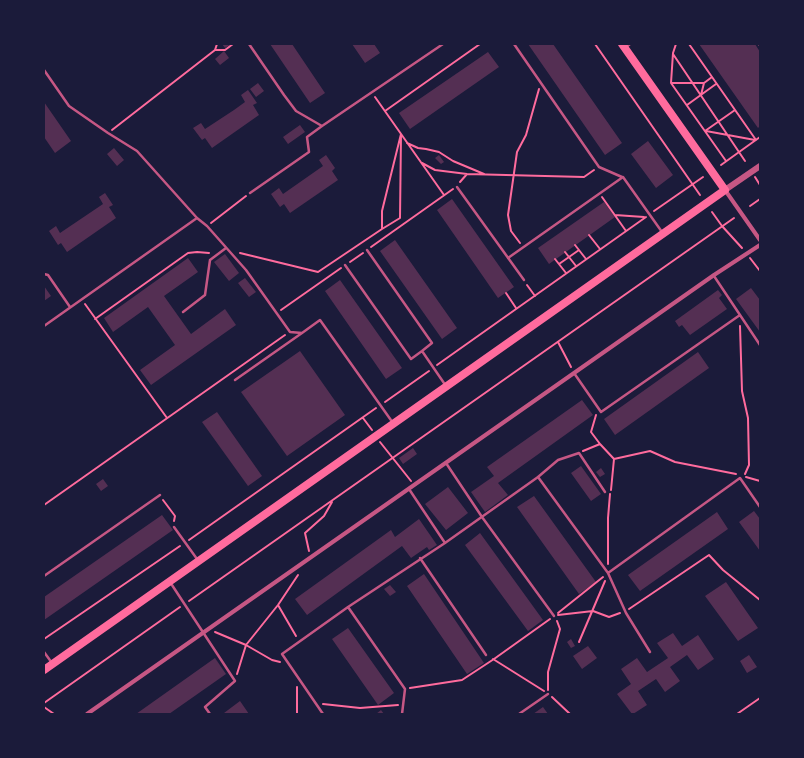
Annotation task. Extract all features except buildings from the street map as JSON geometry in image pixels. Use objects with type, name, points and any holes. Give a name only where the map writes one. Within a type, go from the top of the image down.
[{"type":"main road","points":[[44,670],[725,190],[626,45]]},
{"type":"street","points":[[760,166],[725,190],[760,240]]},
{"type":"street","points":[[87,714],[714,275],[760,245]]},
{"type":"lane","points":[[249,44],[284,96],[296,110],[322,126]]},
{"type":"lane","points":[[250,193],[309,152],[308,137],[322,126],[443,44]]},
{"type":"lane","points":[[514,44],[599,166],[623,178],[663,234]]},
{"type":"lane","points":[[44,70],[69,106],[137,151],[246,270],[290,332],[302,333]]},
{"type":"lane","points":[[508,258],[623,178]]},
{"type":"lane","points":[[457,186],[524,280]]},
{"type":"lane","points":[[44,326],[197,218]]},
{"type":"lane","points":[[183,312],[205,295],[210,260],[228,249]]},
{"type":"lane","points":[[345,265],[411,359],[432,343],[367,250]]},
{"type":"lane","points":[[44,274],[48,275],[70,307]]},
{"type":"lane","points":[[714,275],[760,345]]},
{"type":"lane","points":[[574,373],[601,412],[740,315]]},
{"type":"lane","points":[[235,380],[320,320],[393,424]]},
{"type":"lane","points":[[422,351],[446,386]]},
{"type":"lane","points":[[323,714],[282,654],[348,607],[482,517],[538,477],[558,460],[579,453],[605,492]]},
{"type":"lane","points":[[446,463],[482,517],[554,616]]},
{"type":"lane","points":[[538,477],[608,573],[625,612],[650,652]]},
{"type":"lane","points":[[608,573],[740,478],[760,507]]},
{"type":"lane","points":[[409,489],[445,543]]},
{"type":"lane","points":[[44,576],[160,496]]},
{"type":"lane","points":[[174,527],[198,561]]},
{"type":"lane","points":[[420,558],[486,655]]},
{"type":"lane","points":[[170,582],[235,681],[205,707],[210,714]]},
{"type":"lane","points":[[348,607],[405,689],[402,714]]},
{"type":"lane","points":[[44,652],[53,664]]},
{"type":"lane","points":[[519,714],[548,694]]},
{"type":"lane","points":[[94,709],[97,714]]},
{"type":"path","points":[[108,133],[155,95],[215,50],[217,44]]},
{"type":"path","points":[[215,50],[225,50],[233,44]]},
{"type":"path","points":[[384,111],[480,44]]},
{"type":"path","points":[[595,44],[700,195]]},
{"type":"path","points":[[676,44],[673,53],[671,83],[726,161]]},
{"type":"path","points":[[688,44],[756,140]]},
{"type":"path","points":[[673,53],[745,161]]},
{"type":"path","points":[[671,83],[704,82],[712,78]]},
{"type":"path","points":[[701,95],[704,82]]},
{"type":"path","points":[[523,247],[511,231],[508,215],[517,152],[526,135],[541,83]]},
{"type":"path","points":[[687,105],[716,84]]},
{"type":"path","points":[[372,92],[444,195]]},
{"type":"path","points":[[705,131],[735,110]]},
{"type":"path","points":[[705,131],[756,140]]},
{"type":"path","points":[[228,249],[318,272],[400,218],[401,134]]},
{"type":"path","points":[[382,229],[382,211],[401,134]]},
{"type":"path","points":[[721,165],[760,138]]},
{"type":"path","points":[[407,142],[418,148],[426,148],[439,152],[453,161],[485,174]]},
{"type":"path","points":[[422,163],[436,170],[467,174],[584,177],[599,166]]},
{"type":"path","points":[[457,186],[467,174]]},
{"type":"path","points":[[755,177],[760,185]]},
{"type":"path","points":[[207,226],[250,193]]},
{"type":"path","points":[[600,194],[626,231]]},
{"type":"path","points":[[750,206],[760,199]]},
{"type":"path","points":[[712,212],[722,226]]},
{"type":"path","points":[[615,215],[646,217]]},
{"type":"path","points":[[44,703],[734,218]]},
{"type":"path","points":[[589,235],[600,249]]},
{"type":"path","points":[[575,245],[586,259]]},
{"type":"path","points":[[559,264],[579,250]]},
{"type":"path","points":[[565,252],[576,266]]},
{"type":"path","points":[[95,319],[188,253],[207,253],[216,256]]},
{"type":"path","points":[[555,259],[566,273]]},
{"type":"path","points":[[524,280],[534,296]]},
{"type":"path","points":[[506,293],[516,308]]},
{"type":"path","points":[[84,303],[167,418]]},
{"type":"path","points":[[740,315],[742,391],[748,418],[749,464],[744,476],[740,478]]},
{"type":"path","points":[[44,504],[290,332]]},
{"type":"path","points":[[558,342],[574,373]]},
{"type":"path","points":[[579,642],[608,573],[608,518],[614,459],[591,432],[598,408]]},
{"type":"path","points":[[362,417],[414,485]]},
{"type":"path","points":[[579,453],[600,444]]},
{"type":"path","points":[[614,459],[650,451],[675,462],[744,476],[760,482]]},
{"type":"path","points":[[160,496],[175,516],[174,527]]},
{"type":"path","points":[[310,558],[306,533],[324,516],[333,500]]},
{"type":"path","points":[[554,616],[592,611],[609,617],[625,612],[709,555],[723,570],[760,600]]},
{"type":"path","points":[[405,689],[462,680],[554,616],[608,573]]},
{"type":"path","points":[[235,681],[246,645],[278,605],[298,575]]},
{"type":"path","points":[[278,605],[300,642]]},
{"type":"path","points":[[548,694],[548,672],[560,629],[554,616]]},
{"type":"path","points":[[209,629],[246,645],[272,660],[290,665]]},
{"type":"path","points":[[486,655],[548,694],[570,714]]},
{"type":"path","points":[[297,676],[297,714]]},
{"type":"path","points":[[737,714],[760,698]]},
{"type":"path","points":[[316,704],[360,708],[403,704]]},
{"type":"path","points":[[44,708],[54,714]]}]
